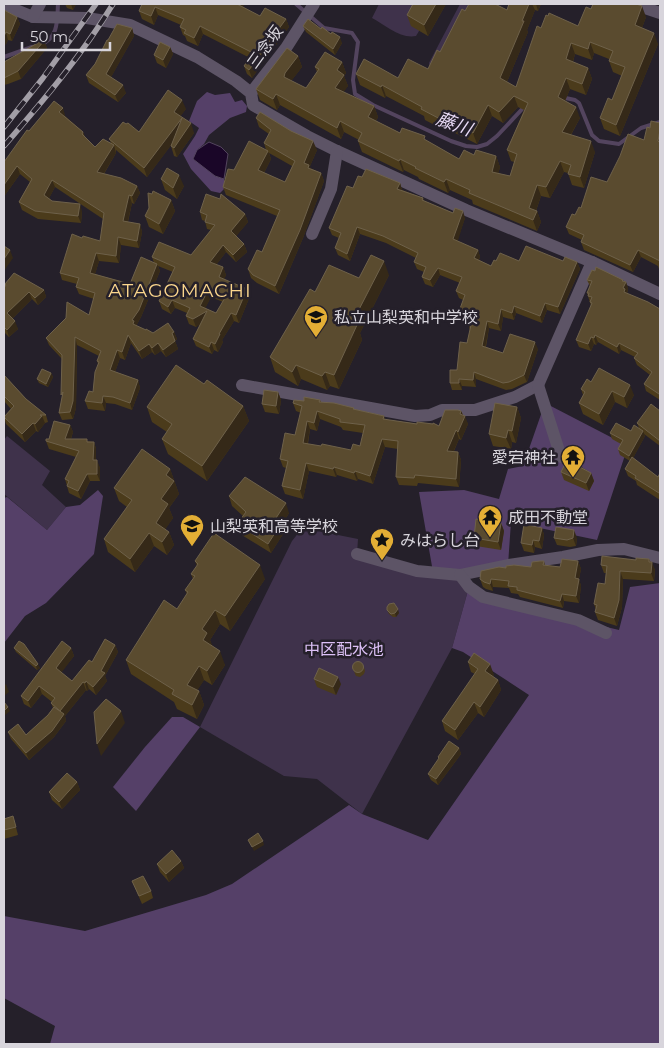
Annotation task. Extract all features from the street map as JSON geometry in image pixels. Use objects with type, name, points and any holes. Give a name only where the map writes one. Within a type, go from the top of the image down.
[{"type":"street","points":[[33,17],[40,4]]},
{"type":"street","points":[[634,4],[660,13]]},
{"type":"street","points":[[4,5],[33,17],[87,18],[130,25],[196,58],[236,81],[251,93],[253,104],[306,136],[466,210],[592,262],[660,294]]},
{"type":"street","name":"三念坂","points":[[251,93],[286,48],[313,6]]},
{"type":"street","points":[[312,234],[331,189],[337,151]]},
{"type":"street","points":[[242,385],[415,416],[430,415],[442,410],[476,410],[515,397],[538,385],[592,262]]},
{"type":"street","points":[[538,385],[560,457]]},
{"type":"street","points":[[357,554],[417,571],[460,575],[598,550],[624,550],[660,558]]},
{"type":"street","points":[[460,575],[468,587],[483,597],[578,620],[606,633]]},
{"type":"green space","points":[[379,4],[423,4],[419,31],[416,36],[398,33],[372,18]]},
{"type":"green space","points":[[460,4],[479,4],[430,70],[429,63]]},
{"type":"green space","points":[[7,436],[50,471],[42,485],[66,507],[47,530],[4,494],[4,440]]},
{"type":"green space","name":"中区配水池","points":[[304,526],[358,539],[357,554],[460,575],[469,587],[452,648],[362,814],[317,779],[284,776],[200,727],[292,541]]},
{"type":"shaded area","points":[[207,92],[215,95],[230,93],[235,102],[242,100],[247,106],[246,112],[230,118],[209,135],[204,144],[197,150],[215,176],[224,179],[225,188],[220,193],[211,191],[191,169],[183,154],[199,128],[189,121],[197,101]]},
{"type":"shaded area","points":[[209,142],[221,147],[228,154],[224,179],[215,176],[193,159],[197,150]]},
{"type":"shaded area","points":[[545,403],[628,446],[597,540],[511,522],[508,565],[433,572],[419,492],[464,490],[499,499],[508,469],[523,466]]},
{"type":"shaded area","points":[[98,490],[103,496],[94,554],[46,603],[25,616],[4,643],[4,498],[7,497],[47,530],[66,507],[80,505]]},
{"type":"shaded area","points":[[660,583],[660,1044],[50,1044],[55,1026],[4,998],[4,916],[85,931],[206,895],[232,884],[349,805],[362,814],[428,840],[529,695],[463,652],[452,648],[469,587],[483,597],[619,630],[630,587]]},
{"type":"shaded area","points":[[172,717],[183,717],[200,727],[136,811],[113,787]]},
{"type":"building","points":[[142,4],[237,4],[260,16],[265,8],[286,19],[249,70],[244,66],[253,53],[200,26],[194,38],[184,33],[186,30],[180,27],[184,19],[155,7],[151,16],[139,11]]},
{"type":"building","points":[[413,4],[436,4],[424,25],[407,15]]},
{"type":"building","points":[[469,4],[495,4],[507,10],[509,4],[529,4],[522,21],[524,21],[500,78],[516,87],[537,26],[541,28],[546,15],[548,16],[549,13],[578,26],[586,7],[591,9],[593,4],[636,4],[642,6],[635,25],[654,33],[616,125],[600,118],[608,98],[612,100],[625,67],[609,61],[613,51],[590,42],[588,49],[571,43],[566,59],[588,68],[582,84],[566,78],[558,97],[576,107],[562,132],[591,141],[580,177],[568,174],[571,165],[560,161],[546,187],[537,185],[529,208],[537,211],[533,220],[469,193],[470,190],[446,179],[444,182],[400,159],[399,161],[358,141],[362,133],[340,121],[337,128],[276,94],[273,99],[256,89],[287,48],[298,56],[284,77],[306,88],[319,69],[315,67],[325,52],[342,62],[337,70],[344,75],[335,88],[374,106],[368,117],[400,133],[402,128],[425,136],[424,139],[459,159],[464,150],[474,155],[476,150],[496,156],[492,172],[510,176],[517,154],[507,150],[528,103],[514,96],[499,112],[488,105],[473,133],[443,118],[442,120],[382,85],[381,87],[356,74],[364,59],[398,78],[408,59],[428,69],[437,50],[440,52],[462,9],[465,11]]},
{"type":"building","points":[[4,10],[17,17],[10,34],[6,32],[4,36]]},
{"type":"building","points":[[308,19],[321,29],[322,27],[331,34],[332,32],[340,37],[333,49],[303,26]]},
{"type":"building","points":[[117,24],[132,28],[106,74],[123,85],[115,95],[86,75],[95,64]]},
{"type":"building","points":[[43,40],[18,71],[4,78],[4,62]]},
{"type":"building","points":[[160,42],[170,47],[163,60],[154,55]]},
{"type":"building","points":[[168,90],[182,100],[174,112],[191,123],[174,148],[171,146],[182,118],[144,168],[109,139],[123,122],[128,123],[139,132]]},
{"type":"building","points":[[54,101],[63,108],[59,112],[83,132],[82,134],[95,147],[103,139],[114,145],[97,172],[121,178],[137,186],[132,196],[129,195],[123,221],[140,224],[137,241],[118,237],[116,256],[96,253],[90,273],[130,284],[141,257],[157,264],[139,310],[132,320],[134,321],[133,324],[153,333],[168,323],[174,332],[172,333],[175,341],[163,350],[158,343],[152,348],[149,344],[139,351],[128,335],[122,352],[117,350],[110,370],[138,380],[130,403],[113,397],[103,396],[102,403],[85,401],[89,391],[93,392],[95,372],[99,362],[97,361],[101,351],[75,337],[73,401],[70,412],[59,413],[63,392],[61,395],[62,355],[46,338],[66,318],[67,302],[89,315],[95,293],[76,287],[79,278],[60,273],[72,234],[100,241],[104,213],[52,180],[44,195],[52,201],[80,204],[78,216],[35,211],[19,202],[32,179],[17,166],[4,185],[4,162],[27,130],[29,131]]},
{"type":"building","points":[[260,112],[291,131],[313,141],[304,163],[309,165],[308,168],[321,173],[300,230],[275,286],[253,275],[248,269],[257,250],[262,252],[280,210],[223,187],[228,169],[234,170],[249,141],[268,151],[258,170],[285,182],[295,161],[264,143],[271,130],[256,118]]},
{"type":"building","points":[[651,121],[660,123],[658,141],[660,143],[660,261],[638,250],[630,265],[581,242],[584,235],[566,227],[572,214],[575,215],[579,207],[581,208],[591,177],[607,182],[628,134],[644,140],[647,127],[650,128]]},
{"type":"building","points":[[167,168],[179,175],[173,188],[161,179]]},
{"type":"building","points":[[366,169],[400,183],[397,189],[423,198],[422,200],[453,213],[455,208],[463,211],[453,239],[478,250],[474,258],[491,266],[500,253],[519,261],[526,246],[563,261],[565,257],[577,262],[558,307],[545,303],[540,316],[514,306],[512,313],[501,309],[498,324],[487,321],[482,346],[503,353],[510,334],[535,342],[524,375],[503,383],[474,372],[473,380],[459,379],[459,383],[450,383],[450,370],[457,370],[460,342],[467,343],[471,325],[468,325],[469,318],[458,314],[465,295],[456,291],[462,277],[438,268],[430,280],[422,277],[426,267],[414,262],[418,253],[383,236],[357,227],[347,254],[335,248],[341,233],[329,228],[347,186],[353,188],[358,176],[362,177]]},
{"type":"building","points":[[153,191],[171,200],[159,224],[145,216],[149,208],[148,193],[152,194]]},
{"type":"building","points":[[206,194],[220,199],[221,194],[245,214],[231,231],[244,244],[233,255],[223,245],[210,262],[223,267],[219,277],[247,289],[236,315],[231,313],[215,344],[211,342],[209,347],[193,339],[207,311],[193,319],[186,316],[190,308],[172,300],[168,307],[159,301],[175,267],[152,257],[159,242],[191,255],[215,225],[205,222],[207,215],[200,212]],"holes":[[[208,290],[226,296],[216,313],[200,306]]]},
{"type":"building","points":[[4,246],[10,250],[4,259]]},
{"type":"building","points":[[371,255],[384,261],[352,323],[357,325],[334,375],[325,372],[322,376],[296,365],[292,372],[270,357],[310,289],[315,292],[329,265],[359,278]]},
{"type":"building","points":[[596,267],[626,282],[623,288],[625,289],[624,292],[660,309],[659,394],[644,384],[652,372],[634,358],[638,353],[619,343],[617,347],[595,335],[594,338],[591,337],[588,344],[576,340],[592,303],[590,302],[592,297],[588,296],[589,293],[587,293],[592,281],[587,280],[592,270],[595,271]]},
{"type":"building","points":[[14,273],[44,290],[35,298],[29,292],[7,313],[15,321],[7,330],[4,327],[4,288]]},
{"type":"building","points":[[176,365],[204,384],[207,380],[243,406],[202,466],[162,439],[172,424],[147,407]]},
{"type":"building","points":[[599,368],[630,385],[624,397],[612,391],[599,414],[579,403],[585,392],[581,389],[587,379],[591,382]]},
{"type":"building","points":[[42,369],[51,373],[46,384],[37,379]]},
{"type":"building","points":[[4,375],[26,399],[46,415],[40,415],[42,416],[35,424],[33,423],[22,434],[4,417],[14,406],[4,396]]},
{"type":"building","points":[[264,390],[278,392],[276,406],[262,404]]},
{"type":"building","points":[[304,397],[384,416],[383,419],[417,424],[417,422],[433,423],[439,426],[445,410],[461,411],[460,414],[465,416],[458,432],[456,430],[447,451],[458,452],[456,479],[415,475],[414,478],[396,477],[398,441],[382,439],[370,476],[355,471],[354,473],[334,467],[333,469],[306,463],[300,490],[282,486],[288,461],[280,459],[285,433],[295,435],[302,406],[293,403],[294,400],[304,401]],"holes":[[[317,411],[340,419],[340,422],[365,425],[360,446],[353,444],[351,450],[322,444],[321,446],[303,443],[307,421],[314,423]]]},
{"type":"building","points":[[495,403],[517,407],[512,431],[508,430],[506,438],[489,434]]},
{"type":"building","points":[[651,404],[660,411],[660,441],[637,423]]},
{"type":"building","points":[[54,421],[70,425],[65,439],[87,439],[87,442],[94,442],[93,460],[97,460],[97,474],[87,474],[78,491],[67,486],[69,481],[65,479],[79,451],[46,441],[46,439],[49,439]]},
{"type":"building","points":[[616,423],[631,431],[634,425],[643,431],[629,456],[618,449],[623,440],[610,433]]},
{"type":"building","points":[[142,449],[170,469],[166,475],[174,481],[161,499],[168,504],[156,523],[169,532],[162,542],[149,533],[130,559],[104,539],[132,500],[114,488]]},
{"type":"building","points":[[569,456],[580,461],[578,466],[591,473],[586,483],[561,472]]},
{"type":"building","points":[[632,457],[658,477],[660,473],[659,493],[635,478],[636,476],[625,469]]},
{"type":"building","points":[[245,477],[286,503],[274,521],[280,525],[268,544],[237,524],[246,512],[229,496]]},
{"type":"building","points":[[476,519],[501,523],[498,542],[474,538]]},
{"type":"building","points":[[524,524],[542,528],[539,541],[533,540],[532,545],[521,543]]},
{"type":"building","points":[[556,527],[574,530],[573,538],[567,540],[554,538]]},
{"type":"building","points":[[214,533],[260,565],[225,616],[215,610],[202,629],[207,633],[203,640],[220,651],[207,671],[199,666],[187,685],[199,691],[192,705],[172,694],[174,690],[126,660],[164,600],[177,609],[188,592],[185,590],[195,576],[191,574],[198,564],[195,561]]},
{"type":"building","points":[[602,556],[636,560],[636,558],[649,559],[649,562],[652,562],[651,573],[620,571],[619,600],[614,618],[595,612],[597,605],[594,604],[598,583],[605,584],[607,566],[601,565]]},
{"type":"building","points":[[562,559],[578,561],[575,578],[579,579],[576,596],[562,594],[560,601],[517,590],[517,587],[508,586],[509,581],[491,579],[490,584],[480,579],[481,571],[499,567],[506,568],[506,566],[514,565],[531,567],[532,562],[540,561],[544,561],[543,565],[560,567]]},
{"type":"building","points":[[394,603],[398,609],[395,613],[391,614],[387,607],[389,604]]},
{"type":"building","points":[[105,639],[115,645],[101,671],[105,673],[93,687],[86,681],[85,683],[83,682],[60,711],[51,703],[55,698],[39,686],[28,701],[21,696],[62,641],[71,648],[56,668],[72,681],[89,660],[92,662]]},
{"type":"building","points":[[19,641],[24,644],[38,664],[36,666],[14,648]]},
{"type":"building","points":[[474,653],[490,664],[485,671],[498,680],[480,707],[474,702],[455,730],[442,721],[478,669],[468,662]]},
{"type":"building","points":[[356,662],[360,662],[363,667],[362,671],[356,672],[353,669],[353,665]]},
{"type":"building","points":[[319,668],[338,677],[333,687],[314,679]]},
{"type":"building","points":[[106,699],[121,711],[97,744],[94,712]]},
{"type":"building","points":[[4,702],[8,707],[4,711]]},
{"type":"building","points":[[54,707],[64,714],[52,731],[26,753],[8,732],[18,724],[26,735]]},
{"type":"building","points":[[449,741],[459,748],[436,779],[428,774]]},
{"type":"building","points":[[67,773],[77,782],[59,802],[49,792]]},
{"type":"building","points":[[13,816],[16,827],[4,830],[4,819]]},
{"type":"building","points":[[258,833],[263,841],[252,847],[248,840]]},
{"type":"building","points":[[172,850],[181,861],[166,874],[157,864]]},
{"type":"building","points":[[143,876],[151,891],[139,896],[132,881]]},
{"type":"waterway","name":"藤川","points":[[41,44],[47,41],[54,33],[58,4]]},
{"type":"waterway","name":"藤川","points":[[296,4],[324,28],[352,33],[358,42],[353,80],[355,94],[373,105],[451,141],[477,147],[487,144],[525,106]]},
{"type":"waterway","name":"藤川","points":[[4,57],[32,47]]},
{"type":"waterway","name":"藤川","points":[[561,97],[575,100],[579,103],[592,135],[599,141],[619,144],[641,128],[660,122]]},
{"type":"railway","points":[[4,127],[43,78],[96,4]]},
{"type":"railway","points":[[4,146],[75,59],[113,4]]},
{"type":"place","name":"私立山梨英和中学校","points":[[316,338]]},
{"type":"place","name":"愛宕神社","points":[[573,478]]},
{"type":"place","name":"成田不動堂","points":[[490,538]]},
{"type":"place","name":"山梨英和高等学校","points":[[192,547]]},
{"type":"place","name":"みはらし台","points":[[382,561]]},
{"type":"district","name":"ATAGOMACHI","points":[[180,290]]}]
